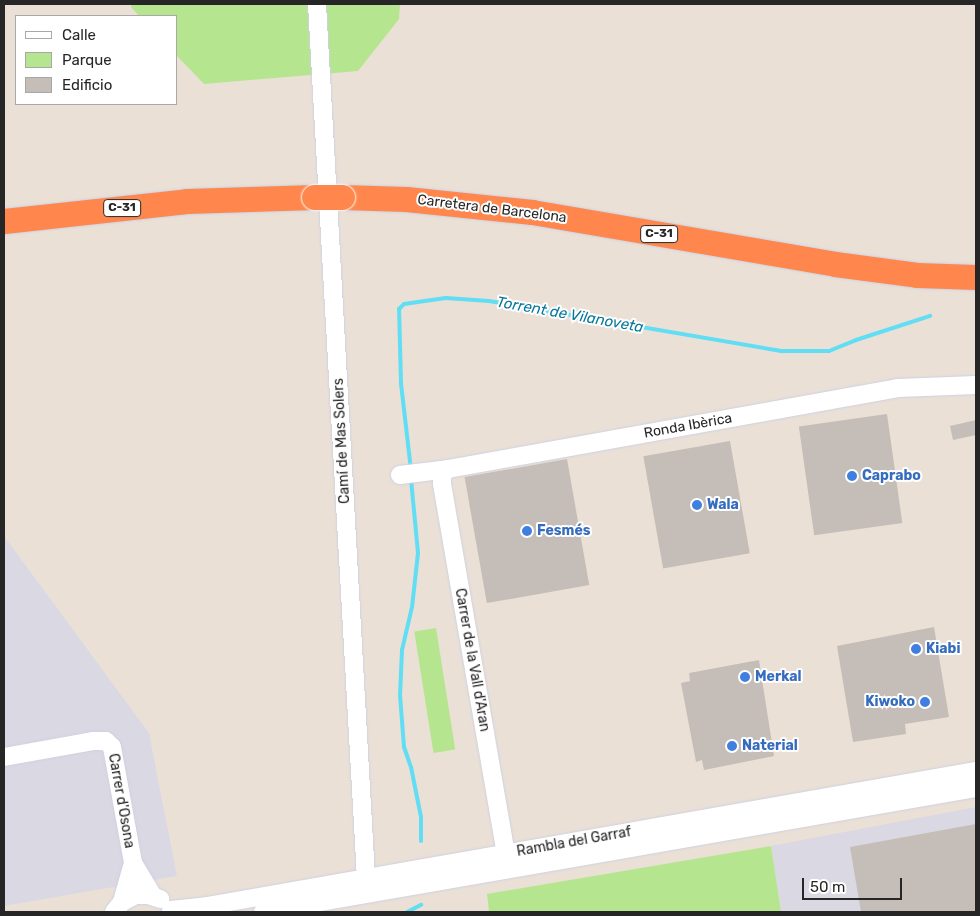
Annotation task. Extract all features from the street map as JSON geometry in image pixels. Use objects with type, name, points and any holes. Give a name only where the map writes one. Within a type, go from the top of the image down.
[{"type":"highway","name":"Carretera de Barcelona","points":[[4,221],[187,201],[314,197],[406,199],[524,211],[835,264],[918,275],[976,277]]},
{"type":"street","name":"Camí de Mas Solers","points":[[317,4],[366,878]]},
{"type":"street","name":"Ronda Ibèrica","points":[[400,475],[448,469],[898,388],[976,385]]},
{"type":"street","name":"Carrer de la Vall d'Aran","points":[[448,469],[442,475],[442,484],[506,854]]},
{"type":"street","name":"Carrer d'Osona","points":[[4,757],[93,741],[106,741],[112,747],[133,863],[152,895]]},
{"type":"street","name":"Rambla del Garraf","points":[[430,875],[506,854],[976,771]]},
{"type":"street","name":"Rambla del Garraf","points":[[263,912],[412,878],[976,788]]},
{"type":"street","name":"Carrer d'Osona","points":[[118,907],[133,863]]},
{"type":"street","name":"Rambla del Garraf","points":[[152,895],[161,900],[171,911],[366,878],[412,878]]},
{"type":"street","points":[[118,907],[136,895],[152,895]]},
{"type":"shaded area","points":[[4,536],[149,733],[177,876],[4,906]]},
{"type":"shaded area","points":[[976,807],[976,912],[781,912],[771,846]]},
{"type":"green space","points":[[131,4],[400,4],[399,19],[358,71],[204,84],[178,57],[178,15],[138,15],[131,7]]},
{"type":"green space","points":[[436,628],[455,749],[434,753],[414,631]]},
{"type":"green space","points":[[771,846],[781,912],[489,912],[487,894]]},
{"type":"building","name":"Caprabo","points":[[887,414],[902,523],[814,535],[799,426]]},
{"type":"building","points":[[976,420],[976,435],[953,440],[950,426]]},
{"type":"building","name":"Wala","points":[[730,441],[750,553],[663,569],[643,456]]},
{"type":"building","name":"Fesmés","points":[[567,459],[589,585],[487,603],[465,477]]},
{"type":"building","points":[[934,627],[949,717],[905,724],[906,734],[853,742],[837,646]]},
{"type":"building","points":[[759,660],[774,756],[704,770],[702,760],[696,762],[681,683],[690,681],[689,673]]},
{"type":"building","points":[[976,824],[976,912],[861,912],[850,847]]},
{"type":"waterway","name":"Torrent de Vilanoveta","points":[[411,470],[401,383],[399,309],[404,304],[446,298],[489,301],[783,351],[829,351],[856,340],[930,316]]},
{"type":"waterway","points":[[411,479],[418,553],[412,607],[402,650],[400,695],[404,747],[411,767],[421,817],[421,841]]},
{"type":"waterway","points":[[407,912],[421,905]]},
{"type":"place","name":"Caprabo","points":[[852,476]]},
{"type":"place","name":"Wala","points":[[697,505]]},
{"type":"place","name":"Fesmés","points":[[527,531]]},
{"type":"place","name":"Kiabi","points":[[916,649]]},
{"type":"place","name":"Merkal","points":[[745,677]]},
{"type":"place","name":"Kiwoko","points":[[925,702]]},
{"type":"place","name":"Naterial","points":[[732,746]]}]
